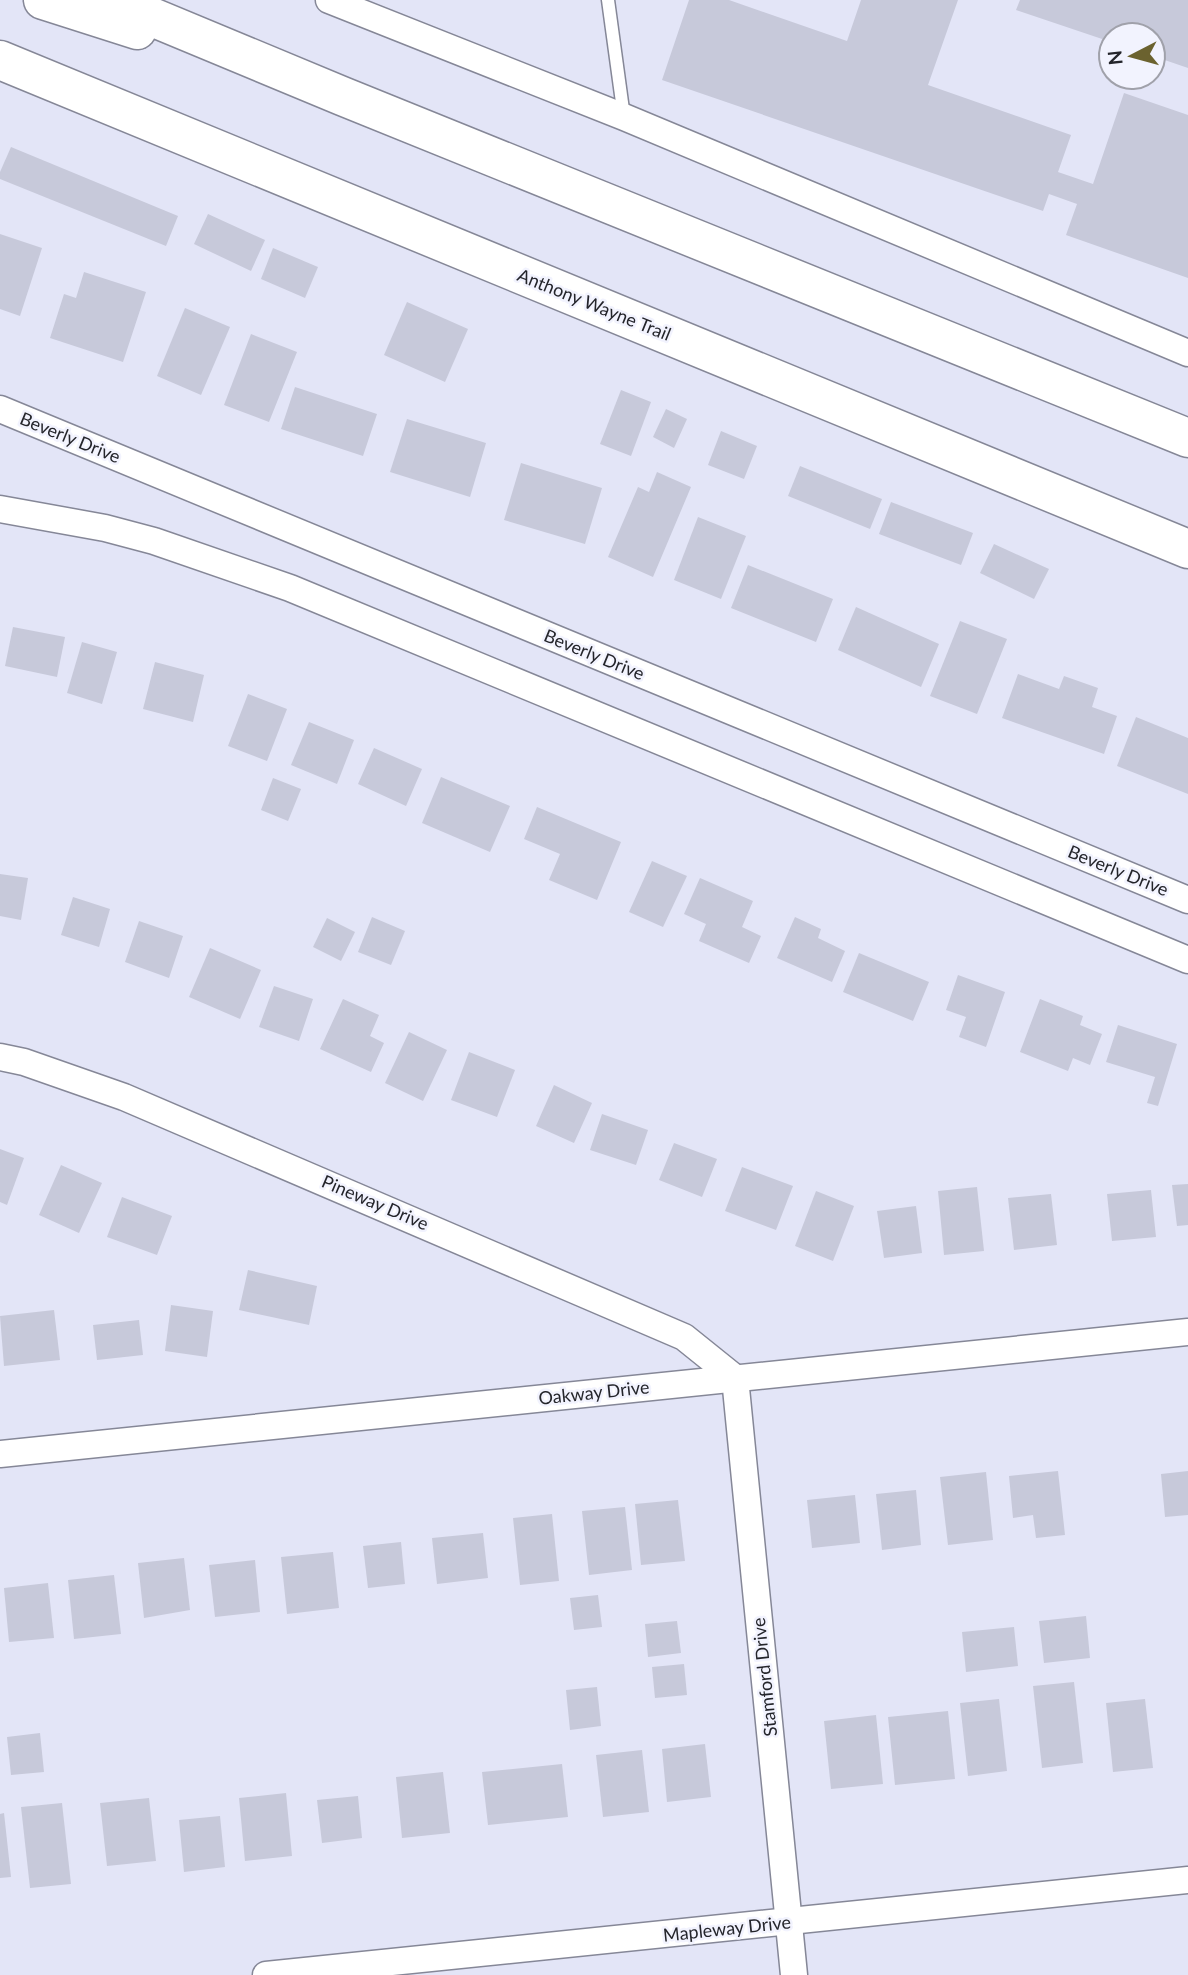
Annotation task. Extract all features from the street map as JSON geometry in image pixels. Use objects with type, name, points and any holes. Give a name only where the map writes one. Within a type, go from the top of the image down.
[{"type":"highway","points":[[43,0],[342,96]]},
{"type":"highway","points":[[111,0],[1188,439]]},
{"type":"highway","name":"Anthony Wayne Trail","points":[[0,60],[1188,549]]},
{"type":"street","points":[[329,0],[624,117],[1188,353]]},
{"type":"street","name":"Beverly Drive","points":[[0,409],[1188,900]]},
{"type":"street","points":[[0,509],[105,528],[154,541],[290,588],[1188,960]]},
{"type":"street","name":"Pineway Drive","points":[[0,1056],[124,1097],[684,1336],[735,1378]]},
{"type":"street","name":"Oakway Drive","points":[[0,1454],[1188,1332]]},
{"type":"street","name":"Stamford Drive","points":[[735,1378],[794,1975]]},
{"type":"street","name":"Mapleway Drive","points":[[266,1975],[1188,1881]]},
{"type":"lane","points":[[608,0],[624,117]]},
{"type":"building","points":[[689,0],[729,0],[847,41],[861,0],[958,0],[928,85],[1071,135],[1058,172],[1093,184],[1124,93],[1188,115],[1188,278],[1066,235],[1077,204],[1049,194],[1043,211],[662,80]]},
{"type":"building","points":[[1020,0],[1188,0],[1188,68],[1167,61],[1167,21],[1097,21],[1097,37],[1016,10]]},
{"type":"building","points":[[11,147],[178,216],[166,246],[0,179],[0,172]]},
{"type":"building","points":[[208,214],[265,240],[251,271],[194,244]]},
{"type":"building","points":[[0,234],[42,248],[20,316],[0,309]]},
{"type":"building","points":[[273,248],[318,267],[305,298],[261,279]]},
{"type":"building","points":[[84,272],[146,292],[123,362],[50,338],[64,294],[76,298]]},
{"type":"building","points":[[407,302],[468,329],[445,382],[384,355]]},
{"type":"building","points":[[185,308],[230,327],[201,395],[157,376]]},
{"type":"building","points":[[251,334],[297,352],[269,422],[224,405]]},
{"type":"building","points":[[295,387],[377,414],[363,456],[281,429]]},
{"type":"building","points":[[621,390],[651,402],[631,456],[600,444]]},
{"type":"building","points":[[666,409],[687,419],[674,448],[653,437]]},
{"type":"building","points":[[407,419],[486,443],[470,497],[390,472]]},
{"type":"building","points":[[721,431],[757,446],[744,479],[708,465]]},
{"type":"building","points":[[521,463],[602,488],[585,544],[504,520]]},
{"type":"building","points":[[800,466],[882,499],[870,529],[788,496]]},
{"type":"building","points":[[657,472],[691,487],[653,577],[608,557],[638,487],[649,492]]},
{"type":"building","points":[[891,502],[973,533],[961,565],[879,534]]},
{"type":"building","points":[[698,517],[746,536],[721,599],[674,580]]},
{"type":"building","points":[[994,544],[1049,569],[1034,599],[980,573]]},
{"type":"building","points":[[748,565],[833,599],[816,642],[731,608]]},
{"type":"building","points":[[856,607],[939,644],[921,687],[838,650]]},
{"type":"building","points":[[960,621],[1007,639],[977,714],[930,696]]},
{"type":"building","points":[[13,627],[65,637],[57,677],[5,666]]},
{"type":"building","points":[[82,642],[117,652],[102,704],[67,693]]},
{"type":"building","points":[[155,662],[204,675],[193,722],[143,709]]},
{"type":"building","points":[[1018,674],[1059,689],[1064,676],[1098,688],[1092,707],[1117,716],[1104,754],[1002,718]]},
{"type":"building","points":[[248,694],[287,709],[267,761],[228,746]]},
{"type":"building","points":[[1136,717],[1188,738],[1188,794],[1117,766]]},
{"type":"building","points":[[309,722],[354,740],[337,784],[291,765]]},
{"type":"building","points":[[374,748],[422,769],[406,806],[358,784]]},
{"type":"building","points":[[441,777],[510,806],[490,852],[422,823]]},
{"type":"building","points":[[273,778],[301,789],[288,821],[261,810]]},
{"type":"building","points":[[537,807],[621,842],[597,900],[549,880],[560,854],[524,839]]},
{"type":"building","points":[[652,861],[687,876],[663,927],[629,912]]},
{"type":"building","points":[[0,874],[28,878],[21,920],[0,916]]},
{"type":"building","points":[[700,878],[753,901],[742,927],[761,936],[749,963],[699,941],[706,924],[684,914]]},
{"type":"building","points":[[73,897],[110,909],[99,947],[61,935]]},
{"type":"building","points":[[372,917],[405,931],[391,965],[358,952]]},
{"type":"building","points":[[795,917],[821,929],[818,938],[845,951],[832,982],[777,958]]},
{"type":"building","points":[[327,918],[355,932],[341,961],[313,947]]},
{"type":"building","points":[[139,921],[183,936],[169,978],[125,962]]},
{"type":"building","points":[[210,948],[261,970],[240,1019],[189,997]]},
{"type":"building","points":[[859,953],[929,982],[913,1021],[843,992]]},
{"type":"building","points":[[958,975],[1005,992],[986,1047],[959,1037],[966,1017],[946,1010]]},
{"type":"building","points":[[274,986],[313,999],[299,1041],[259,1027]]},
{"type":"building","points":[[343,999],[379,1015],[370,1036],[384,1043],[371,1072],[320,1049]]},
{"type":"building","points":[[1040,999],[1083,1016],[1080,1025],[1102,1034],[1090,1065],[1073,1058],[1068,1071],[1020,1052]]},
{"type":"building","points":[[1118,1025],[1177,1044],[1158,1106],[1147,1103],[1155,1077],[1106,1062]]},
{"type":"building","points":[[409,1032],[447,1050],[423,1101],[385,1083]]},
{"type":"building","points":[[469,1052],[515,1070],[497,1117],[451,1100]]},
{"type":"building","points":[[554,1085],[592,1103],[574,1143],[536,1126]]},
{"type":"building","points":[[602,1114],[648,1130],[636,1165],[590,1150]]},
{"type":"building","points":[[674,1143],[717,1159],[702,1197],[659,1180]]},
{"type":"building","points":[[0,1149],[24,1158],[7,1205],[0,1202]]},
{"type":"building","points":[[61,1165],[102,1183],[79,1233],[39,1215]]},
{"type":"building","points":[[742,1167],[793,1186],[776,1230],[725,1211]]},
{"type":"building","points":[[1188,1184],[1188,1225],[1177,1226],[1172,1185]]},
{"type":"building","points":[[977,1187],[984,1251],[944,1255],[938,1191]]},
{"type":"building","points":[[1151,1190],[1156,1237],[1112,1241],[1107,1194]]},
{"type":"building","points":[[816,1191],[854,1206],[833,1261],[795,1246]]},
{"type":"building","points":[[1051,1194],[1057,1245],[1014,1250],[1008,1198]]},
{"type":"building","points":[[122,1197],[172,1216],[157,1255],[107,1237]]},
{"type":"building","points":[[916,1206],[922,1253],[884,1258],[877,1211]]},
{"type":"building","points":[[248,1270],[317,1286],[309,1325],[239,1310]]},
{"type":"building","points":[[171,1305],[213,1311],[207,1357],[165,1351]]},
{"type":"building","points":[[54,1310],[60,1360],[4,1366],[0,1316]]},
{"type":"building","points":[[139,1320],[143,1355],[97,1360],[93,1325]]},
{"type":"building","points":[[1058,1471],[1065,1535],[1036,1538],[1033,1515],[1013,1518],[1009,1476]]},
{"type":"building","points":[[1188,1471],[1188,1515],[1165,1517],[1161,1474]]},
{"type":"building","points":[[986,1472],[993,1540],[948,1545],[940,1477]]},
{"type":"building","points":[[916,1490],[921,1545],[882,1550],[876,1494]]},
{"type":"building","points":[[855,1495],[860,1543],[812,1548],[807,1500]]},
{"type":"building","points":[[678,1500],[685,1561],[641,1565],[635,1504]]},
{"type":"building","points":[[625,1507],[632,1570],[589,1575],[582,1511]]},
{"type":"building","points":[[552,1514],[559,1581],[520,1585],[513,1518]]},
{"type":"building","points":[[483,1533],[488,1578],[437,1584],[432,1538]]},
{"type":"building","points":[[401,1542],[405,1584],[368,1588],[363,1546]]},
{"type":"building","points":[[333,1552],[339,1608],[287,1614],[281,1557]]},
{"type":"building","points":[[184,1558],[190,1610],[144,1618],[138,1563]]},
{"type":"building","points":[[255,1560],[260,1612],[215,1617],[209,1565]]},
{"type":"building","points":[[114,1575],[121,1634],[74,1639],[68,1580]]},
{"type":"building","points":[[48,1583],[54,1638],[9,1642],[4,1588]]},
{"type":"building","points":[[598,1595],[602,1627],[574,1630],[570,1598]]},
{"type":"building","points":[[1086,1616],[1090,1658],[1044,1663],[1039,1621]]},
{"type":"building","points":[[677,1621],[681,1653],[648,1657],[645,1624]]},
{"type":"building","points":[[1014,1627],[1018,1666],[966,1672],[962,1632]]},
{"type":"building","points":[[684,1664],[687,1695],[655,1698],[652,1667]]},
{"type":"building","points":[[1074,1682],[1083,1763],[1042,1768],[1033,1686]]},
{"type":"building","points":[[597,1687],[601,1726],[570,1730],[566,1690]]},
{"type":"building","points":[[999,1699],[1007,1771],[968,1776],[960,1703]]},
{"type":"building","points":[[1145,1699],[1153,1768],[1113,1772],[1106,1703]]},
{"type":"building","points":[[948,1711],[955,1779],[895,1785],[888,1717]]},
{"type":"building","points":[[876,1715],[883,1784],[831,1789],[824,1721]]},
{"type":"building","points":[[40,1733],[44,1772],[11,1775],[7,1737]]},
{"type":"building","points":[[705,1744],[711,1797],[667,1802],[662,1749]]},
{"type":"building","points":[[642,1750],[649,1812],[603,1817],[596,1755]]},
{"type":"building","points":[[562,1764],[568,1817],[488,1825],[482,1772]]},
{"type":"building","points":[[443,1772],[450,1833],[402,1838],[396,1777]]},
{"type":"building","points":[[286,1793],[292,1856],[245,1861],[239,1798]]},
{"type":"building","points":[[358,1796],[362,1838],[322,1843],[317,1800]]},
{"type":"building","points":[[149,1798],[156,1861],[107,1866],[100,1803]]},
{"type":"building","points":[[62,1803],[71,1884],[30,1888],[21,1807]]},
{"type":"building","points":[[4,1813],[11,1877],[0,1878],[0,1814]]},
{"type":"building","points":[[220,1816],[225,1867],[184,1872],[179,1820]]}]
